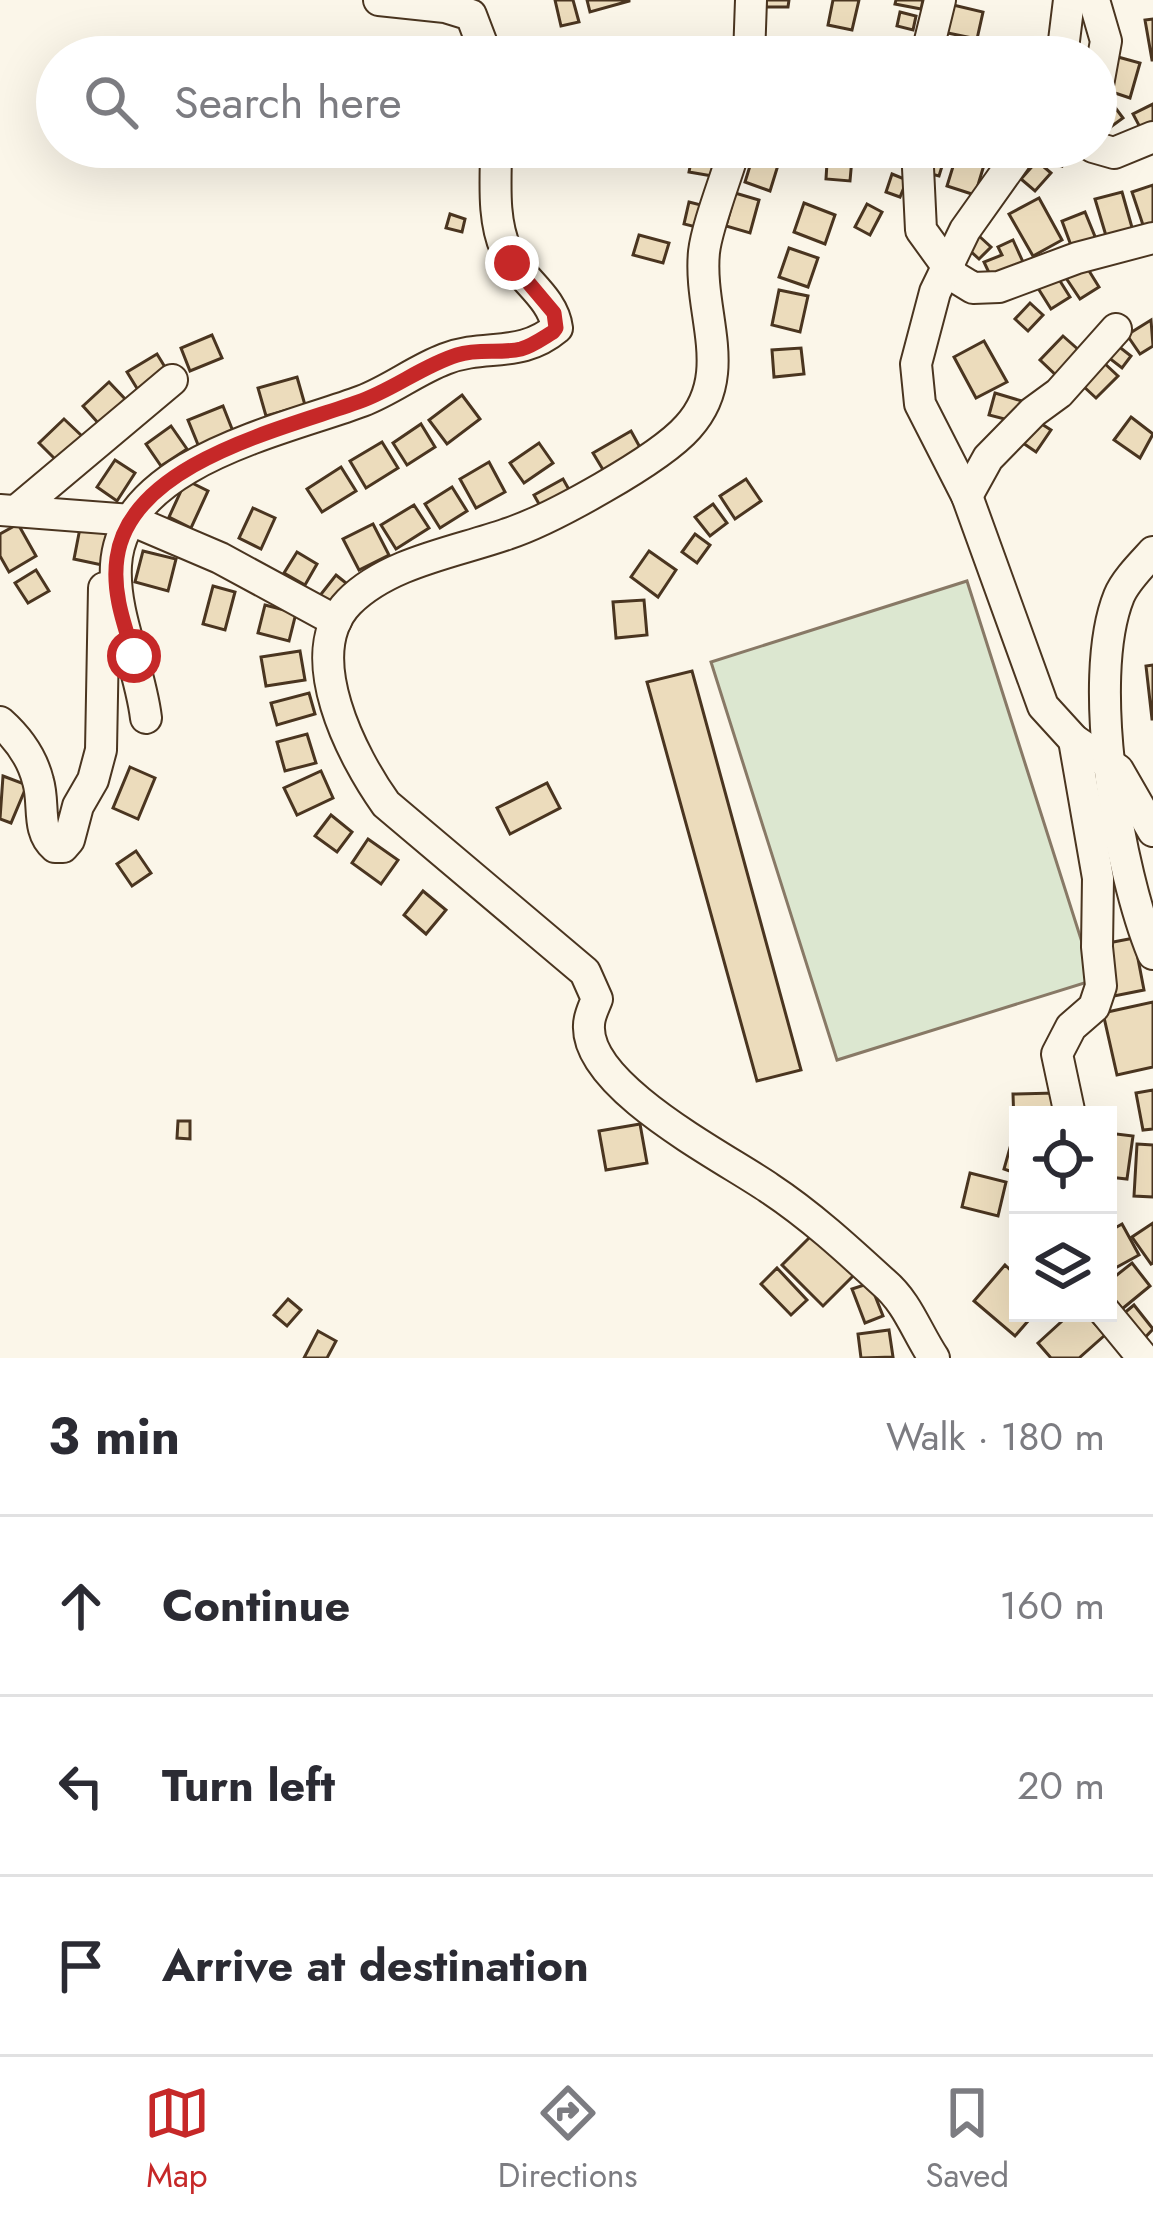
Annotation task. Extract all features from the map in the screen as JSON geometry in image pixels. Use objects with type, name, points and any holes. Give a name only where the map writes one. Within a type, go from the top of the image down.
[{"type":"street","points":[[379,0],[445,7],[471,15],[480,36]]},
{"type":"street","points":[[750,36],[752,0]]},
{"type":"street","points":[[931,36],[940,0]]},
{"type":"street","points":[[1065,36],[1069,0]]},
{"type":"street","points":[[1094,0],[1105,36]]},
{"type":"street","points":[[1117,152],[1153,137]]},
{"type":"street","points":[[0,722],[18,739],[37,774],[47,840],[55,848],[64,847],[101,750],[102,601],[107,575],[130,520],[164,484],[219,453],[360,402],[443,360],[477,350],[519,350],[553,332],[554,313],[503,245],[496,168]]},
{"type":"street","points":[[729,168],[705,246],[703,285],[715,361],[711,387],[688,427],[668,446],[556,514],[390,575],[347,603],[336,621],[330,671],[337,713],[365,776],[386,804],[585,972],[597,998],[588,1027],[608,1071],[674,1127],[773,1190],[840,1244],[907,1305],[934,1358]]},
{"type":"street","points":[[918,168],[921,230],[946,266],[966,284],[990,290],[1077,258],[1153,238]]},
{"type":"street","points":[[1009,168],[946,266],[919,343],[916,382],[920,404],[967,496],[1034,689],[1057,725],[1107,760],[1138,801],[1153,831]]},
{"type":"street","points":[[967,496],[988,458],[1059,393],[1116,328]]},
{"type":"street","points":[[8,510],[172,380]]},
{"type":"street","points":[[8,510],[130,520],[220,558],[336,621]]},
{"type":"street","points":[[1153,552],[1119,595],[1107,654],[1107,760],[1134,895],[1153,954]]},
{"type":"street","points":[[116,561],[118,602],[140,672],[146,718]]},
{"type":"street","points":[[1068,1106],[1057,1054],[1071,1027],[1094,1007],[1101,986],[1096,947],[1098,878],[1074,740]]},
{"type":"street","points":[[1113,1322],[1143,1358]]},
{"type":"green space","points":[[967,581],[1094,980],[837,1060],[711,662]]},
{"type":"building","points":[[555,0],[573,0],[579,22],[561,26]]},
{"type":"building","points":[[587,0],[629,0],[629,1],[590,12]]},
{"type":"building","points":[[766,0],[789,0],[788,7],[766,7]]},
{"type":"building","points":[[833,0],[859,0],[852,30],[828,25]]},
{"type":"building","points":[[896,0],[923,0],[921,9],[895,4]]},
{"type":"building","points":[[949,4],[983,12],[978,36],[943,32]]},
{"type":"building","points":[[900,12],[916,16],[913,30],[897,26]]},
{"type":"building","points":[[1153,19],[1153,60],[1152,60],[1145,20]]},
{"type":"building","points":[[1118,57],[1140,63],[1130,98],[1117,94]]},
{"type":"building","points":[[1153,104],[1153,127],[1143,133],[1133,114]]},
{"type":"building","points":[[690,168],[719,168],[718,177],[689,172]]},
{"type":"building","points":[[749,168],[777,168],[770,191],[745,182]]},
{"type":"building","points":[[827,168],[851,168],[850,181],[826,179]]},
{"type":"building","points":[[924,168],[941,168],[939,176],[923,172]]},
{"type":"building","points":[[953,168],[983,168],[975,195],[947,186]]},
{"type":"building","points":[[1031,168],[1051,173],[1035,191],[1021,179]]},
{"type":"building","points":[[892,174],[907,180],[900,197],[886,192]]},
{"type":"building","points":[[1153,185],[1153,229],[1145,231],[1132,192]]},
{"type":"building","points":[[1122,192],[1133,231],[1107,239],[1095,199]]},
{"type":"building","points":[[735,193],[759,200],[750,233],[726,226]]},
{"type":"building","points":[[1039,198],[1062,240],[1033,256],[1009,214]]},
{"type":"building","points":[[689,202],[705,206],[700,228],[684,224]]},
{"type":"building","points":[[804,203],[835,215],[825,244],[794,232]]},
{"type":"building","points":[[867,204],[882,212],[870,235],[855,227]]},
{"type":"building","points":[[1085,212],[1096,239],[1072,248],[1062,221]]},
{"type":"building","points":[[450,214],[465,219],[462,232],[446,228]]},
{"type":"building","points":[[639,235],[669,243],[663,263],[633,255]]},
{"type":"building","points":[[979,236],[991,247],[979,259],[967,248]]},
{"type":"building","points":[[1013,240],[1023,262],[991,277],[984,262],[1002,255],[998,247]]},
{"type":"building","points":[[789,248],[818,258],[808,287],[779,277]]},
{"type":"building","points":[[1086,266],[1099,287],[1080,299],[1066,278]]},
{"type":"building","points":[[1055,273],[1070,297],[1051,309],[1036,285]]},
{"type":"building","points":[[779,290],[808,296],[800,332],[772,325]]},
{"type":"building","points":[[1030,303],[1043,315],[1028,331],[1015,319]]},
{"type":"building","points":[[1151,320],[1153,346],[1140,354],[1127,335]]},
{"type":"building","points":[[212,335],[222,358],[190,371],[181,348]]},
{"type":"building","points":[[1063,336],[1081,352],[1058,377],[1040,360]]},
{"type":"building","points":[[984,341],[1007,382],[976,398],[954,357]]},
{"type":"building","points":[[1113,342],[1131,356],[1122,368],[1104,354]]},
{"type":"building","points":[[801,348],[804,374],[774,377],[772,350]]},
{"type":"building","points":[[157,354],[168,372],[138,390],[127,372]]},
{"type":"building","points":[[1103,362],[1118,376],[1096,398],[1082,385]]},
{"type":"building","points":[[297,377],[305,405],[266,416],[258,388]]},
{"type":"building","points":[[109,382],[126,400],[99,424],[83,406]]},
{"type":"building","points":[[995,393],[1022,401],[1016,422],[989,415]]},
{"type":"building","points":[[462,395],[480,419],[447,444],[429,420]]},
{"type":"building","points":[[223,406],[234,434],[199,447],[188,420]]},
{"type":"building","points":[[1131,417],[1153,434],[1140,458],[1114,440]]},
{"type":"building","points":[[64,419],[83,437],[58,462],[39,443]]},
{"type":"building","points":[[1037,421],[1051,430],[1036,452],[1023,443]]},
{"type":"building","points":[[421,424],[435,447],[407,465],[393,443]]},
{"type":"building","points":[[171,426],[187,449],[161,466],[146,444]]},
{"type":"building","points":[[631,431],[642,451],[605,473],[593,453]]},
{"type":"building","points":[[382,442],[398,468],[366,488],[350,461]]},
{"type":"building","points":[[539,443],[553,463],[524,483],[510,463]]},
{"type":"building","points":[[115,460],[135,473],[117,501],[97,487]]},
{"type":"building","points":[[489,462],[505,492],[476,508],[460,479]]},
{"type":"building","points":[[341,467],[356,491],[322,512],[307,489]]},
{"type":"building","points":[[563,479],[572,495],[543,511],[534,495]]},
{"type":"building","points":[[746,479],[761,501],[735,519],[720,496]]},
{"type":"building","points":[[186,480],[208,491],[191,528],[169,517]]},
{"type":"building","points":[[452,487],[467,511],[440,528],[425,504]]},
{"type":"building","points":[[713,504],[727,523],[710,536],[695,517]]},
{"type":"building","points":[[414,505],[429,528],[396,549],[381,525]]},
{"type":"building","points":[[253,508],[275,518],[261,549],[239,538]]},
{"type":"building","points":[[81,523],[110,529],[102,565],[74,559]]},
{"type":"building","points":[[18,524],[36,556],[9,572],[0,556],[0,534]]},
{"type":"building","points":[[373,524],[389,555],[359,570],[343,539]]},
{"type":"building","points":[[695,534],[710,545],[697,563],[682,552]]},
{"type":"building","points":[[143,551],[176,559],[168,591],[135,582]]},
{"type":"building","points":[[649,551],[676,570],[658,597],[631,577]]},
{"type":"building","points":[[297,552],[317,564],[305,585],[284,573]]},
{"type":"building","points":[[36,570],[49,591],[28,603],[15,583]]},
{"type":"building","points":[[336,575],[351,587],[333,610],[318,598]]},
{"type":"building","points":[[213,586],[235,592],[225,630],[203,624]]},
{"type":"building","points":[[644,600],[647,635],[616,638],[613,602]]},
{"type":"building","points":[[265,605],[296,613],[289,641],[258,633]]},
{"type":"building","points":[[300,651],[305,680],[266,686],[261,657]]},
{"type":"building","points":[[1153,665],[1153,719],[1152,719],[1146,666]]},
{"type":"building","points":[[692,671],[801,1070],[757,1081],[647,682]]},
{"type":"building","points":[[309,693],[315,714],[277,725],[271,703]]},
{"type":"building","points":[[307,734],[316,763],[285,771],[277,742]]},
{"type":"building","points":[[130,767],[155,778],[138,819],[113,808]]},
{"type":"building","points":[[321,771],[333,798],[297,815],[284,788]]},
{"type":"building","points":[[3,776],[27,785],[11,823],[0,819]]},
{"type":"building","points":[[547,783],[560,808],[510,834],[497,808]]},
{"type":"building","points":[[331,815],[352,832],[337,852],[315,836]]},
{"type":"building","points":[[368,839],[398,860],[381,884],[352,863]]},
{"type":"building","points":[[136,851],[151,873],[132,886],[117,864]]},
{"type":"building","points":[[423,891],[446,910],[426,934],[404,915]]},
{"type":"building","points":[[1134,938],[1144,990],[1114,996],[1103,944]]},
{"type":"building","points":[[1153,1002],[1153,1067],[1117,1075],[1103,1013]]},
{"type":"building","points":[[1153,1090],[1153,1129],[1143,1130],[1136,1093]]},
{"type":"building","points":[[1055,1093],[1055,1106],[1013,1106],[1013,1094]]},
{"type":"building","points":[[178,1121],[190,1121],[190,1139],[177,1138]]},
{"type":"building","points":[[640,1124],[647,1163],[606,1170],[599,1131]]},
{"type":"building","points":[[1117,1134],[1133,1136],[1127,1179],[1117,1178]]},
{"type":"building","points":[[1137,1144],[1153,1145],[1153,1197],[1134,1196]]},
{"type":"building","points":[[970,1173],[1006,1182],[998,1216],[962,1207]]},
{"type":"building","points":[[1153,1223],[1153,1263],[1151,1264],[1132,1237]]},
{"type":"building","points":[[1122,1224],[1139,1255],[1117,1267],[1117,1227]]},
{"type":"building","points":[[814,1233],[855,1274],[823,1306],[782,1265]]},
{"type":"building","points":[[1132,1263],[1150,1286],[1122,1309],[1117,1303],[1117,1275]]},
{"type":"building","points":[[1005,1265],[1009,1269],[1009,1322],[1027,1322],[1015,1336],[974,1301]]},
{"type":"building","points":[[777,1268],[807,1300],[791,1315],[761,1284]]},
{"type":"building","points":[[870,1283],[883,1316],[865,1323],[852,1289]]},
{"type":"building","points":[[288,1299],[301,1310],[287,1326],[274,1315]]},
{"type":"building","points":[[1134,1305],[1153,1329],[1138,1345],[1117,1319]]},
{"type":"building","points":[[1061,1322],[1093,1322],[1105,1335],[1079,1358],[1051,1358],[1038,1343]]},
{"type":"building","points":[[889,1330],[893,1357],[861,1358],[858,1334]]},
{"type":"building","points":[[318,1331],[336,1341],[327,1358],[304,1358]]},
{"type":"route","points":[[134,656],[118,602],[116,561],[130,520],[146,500],[183,470],[219,453],[360,402],[443,360],[477,350],[519,350],[553,332],[554,313],[512,263]]}]
